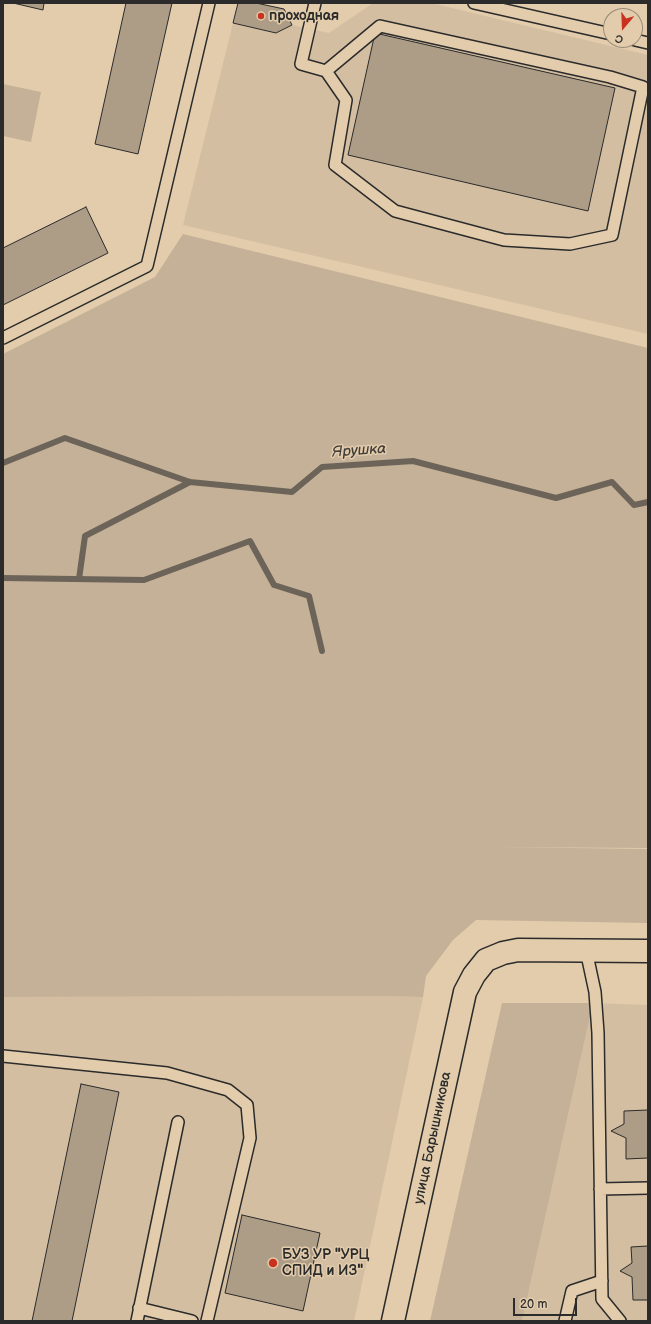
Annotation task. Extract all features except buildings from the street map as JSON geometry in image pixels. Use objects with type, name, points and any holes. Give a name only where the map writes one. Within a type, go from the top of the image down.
[{"type":"street","name":"улица Барышникова","points":[[393,1321],[466,992],[474,975],[486,960],[503,953],[518,950],[586,950]]},
{"type":"street","points":[[586,950],[648,951]]},
{"type":"lane","points":[[3,338],[147,266],[209,3]]},
{"type":"lane","points":[[315,3],[301,64],[326,71],[346,100],[335,165],[395,210],[504,240],[570,244],[612,235],[643,86],[610,77],[380,26],[326,71]]},
{"type":"lane","points":[[474,3],[603,32]]},
{"type":"lane","points":[[586,950],[595,992],[598,1033],[602,1299],[620,1321]]},
{"type":"lane","points":[[3,1056],[167,1073],[228,1090],[247,1105],[250,1138],[207,1321]]},
{"type":"lane","points":[[137,1321],[178,1122]]},
{"type":"lane","points":[[600,1189],[648,1188]]},
{"type":"lane","points":[[565,1321],[572,1291],[602,1281]]},
{"type":"lane","points":[[140,1308],[192,1321]]},
{"type":"shaded area","points":[[373,3],[431,3],[603,44],[603,48],[619,48],[648,55],[648,334],[183,225],[233,23],[276,33],[292,25],[329,33]]},
{"type":"shaded area","points":[[3,84],[41,92],[31,142],[3,136]]},
{"type":"shaded area","points":[[183,234],[648,348],[648,848],[496,847],[648,849],[648,923],[476,920],[453,940],[426,976],[423,997],[3,997],[3,354],[155,277]]},
{"type":"shaded area","points":[[3,997],[423,997],[354,1321],[3,1321]]},
{"type":"shaded area","points":[[502,1003],[593,1003],[522,1321],[430,1321]]},
{"type":"shaded area","points":[[593,1003],[648,1005],[648,1321],[522,1321]]},
{"type":"waterway","name":"Ярушка","points":[[3,463],[65,438],[190,482],[292,492],[322,467],[413,461],[556,498],[612,482],[634,505],[648,502]]},
{"type":"waterway","points":[[79,579],[85,536],[190,482]]},
{"type":"waterway","points":[[3,578],[144,580],[250,541],[274,585],[309,596],[322,651]]},
{"type":"place","name":"проходная","points":[[261,16]]},
{"type":"place","name":"БУЗ УР \"УРЦ СПИД и ИЗ\"","points":[[273,1263]]}]
